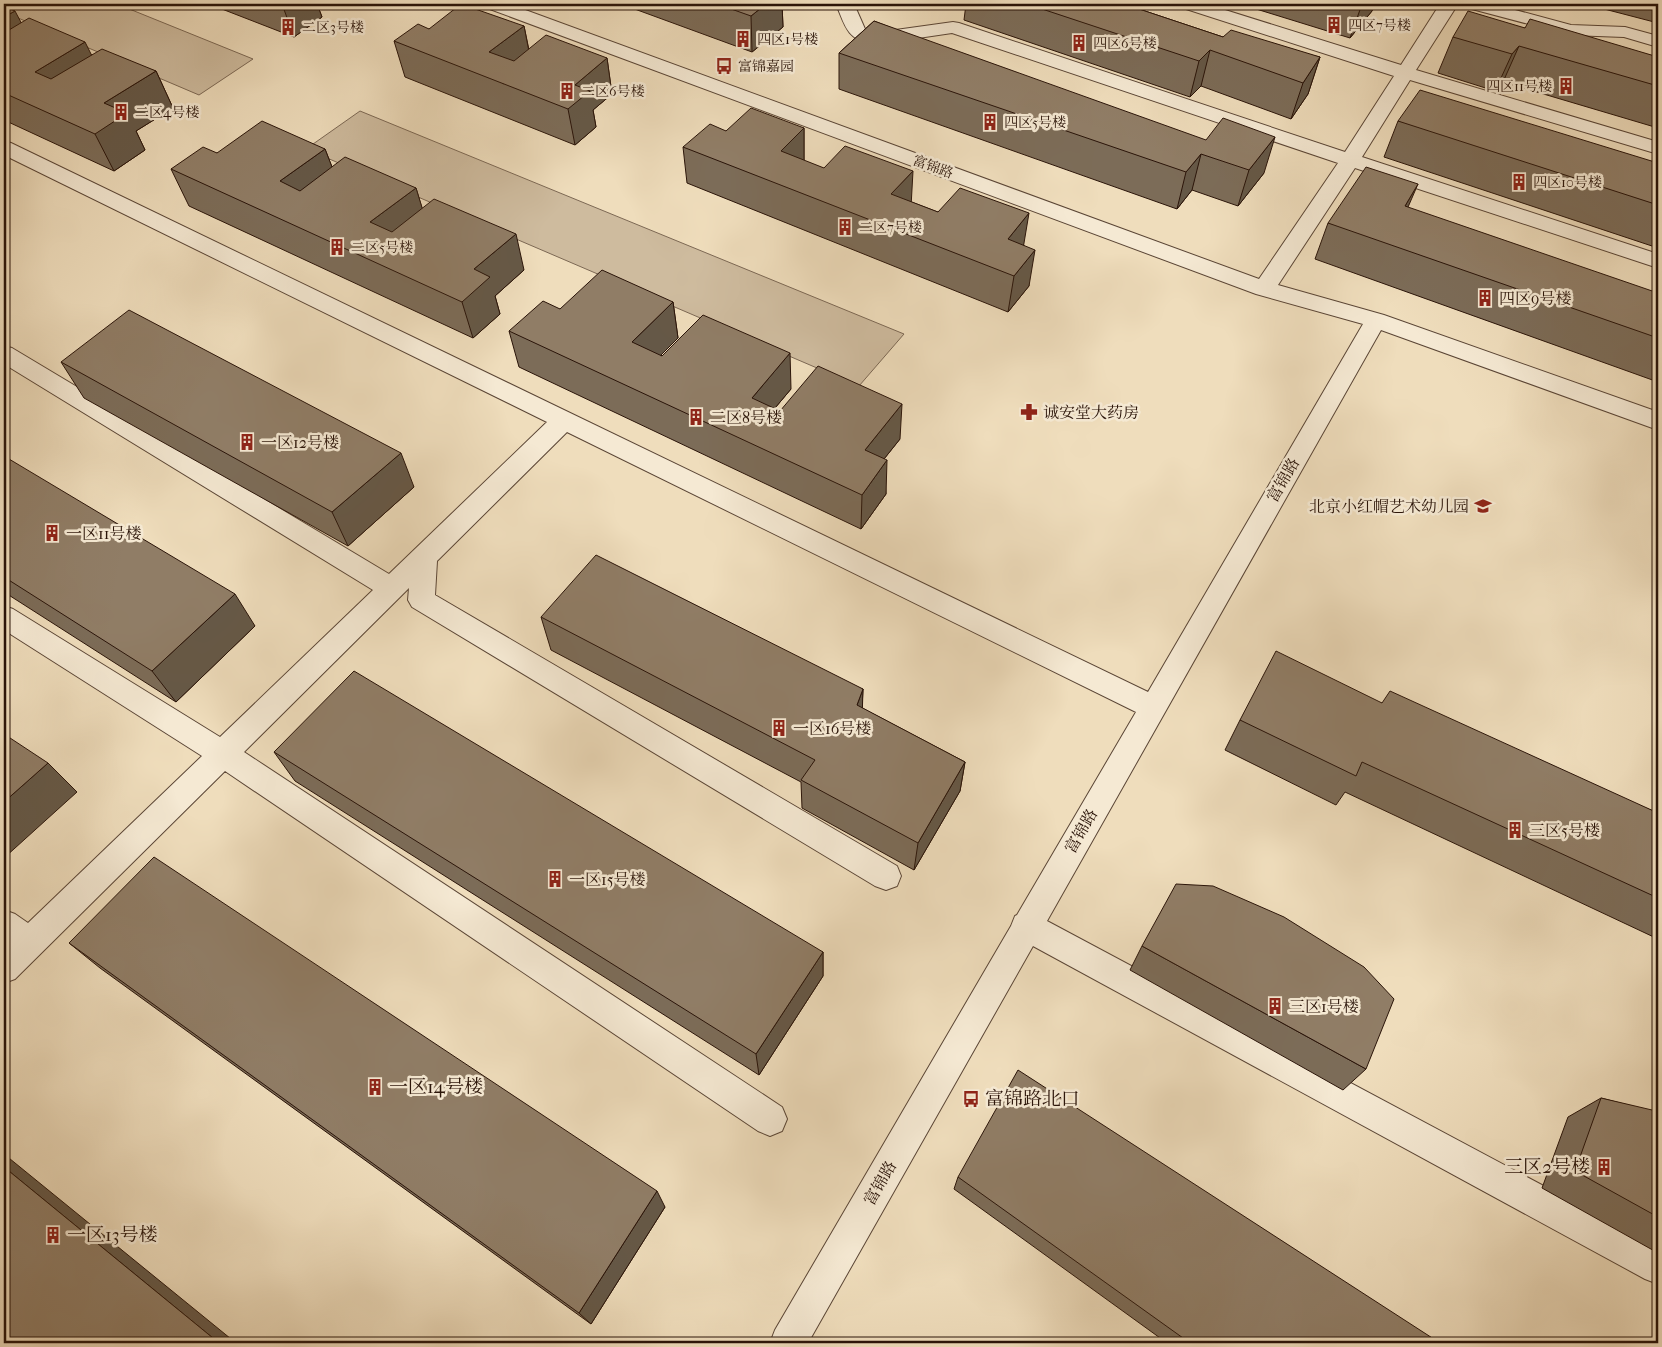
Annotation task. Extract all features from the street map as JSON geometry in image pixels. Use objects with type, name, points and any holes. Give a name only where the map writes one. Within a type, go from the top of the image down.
[{"type":"street","name":"富锦路","points":[[493,4],[1264,289],[1376,320],[1658,421]]},
{"type":"street","points":[[845,4],[857,32],[871,39],[953,27],[1350,160],[1658,260]]},
{"type":"street","points":[[1190,4],[1405,73],[1658,148]]},
{"type":"street","points":[[1264,289],[1350,160],[1449,4]]},
{"type":"street","points":[[1474,4],[1570,30],[1625,32],[1658,42]]},
{"type":"street","points":[[4,147],[1152,707]]},
{"type":"street","name":"富锦路","points":[[788,1343],[1376,320]]},
{"type":"street","points":[[4,354],[392,588]]},
{"type":"street","points":[[4,968],[564,420]]},
{"type":"street","points":[[424,558],[420,600],[886,876]]},
{"type":"street","points":[[4,617],[223,754],[770,1119]]},
{"type":"street","points":[[4,924],[30,943]]},
{"type":"street","points":[[1026,926],[1658,1266]]},
{"type":"shaded area","points":[[4,4],[117,4],[253,59],[199,95],[4,12]]},
{"type":"shaded area","points":[[360,111],[904,334],[859,386],[306,149]]},
{"type":"building","points":[[461,4],[524,26],[489,52],[514,61],[546,35],[607,58],[575,85],[590,91],[568,109],[394,41],[418,24],[429,29]]},
{"type":"building","points":[[717,4],[766,4],[751,16]]},
{"type":"building","points":[[1027,4],[1124,4],[1223,37],[1231,30],[1320,57],[1303,83],[1210,50],[1199,61]]},
{"type":"building","points":[[4,6],[15,11],[4,17]]},
{"type":"building","points":[[1468,11],[1525,28],[1530,19],[1658,57],[1658,86],[1519,46],[1512,54],[1453,37]]},
{"type":"building","points":[[29,18],[85,42],[35,72],[51,79],[102,49],[156,71],[104,103],[127,113],[95,134],[4,93],[4,33]]},
{"type":"building","points":[[874,21],[1206,140],[1223,118],[1275,137],[1249,170],[1201,154],[1186,172],[839,53]]},
{"type":"building","points":[[1420,90],[1658,163],[1658,205],[1398,121]]},
{"type":"building","points":[[751,108],[804,128],[781,151],[824,168],[845,146],[913,171],[891,194],[938,212],[960,188],[1029,213],[1008,239],[1035,250],[1014,276],[683,147],[710,124],[726,131]]},
{"type":"building","points":[[262,121],[325,149],[280,181],[300,191],[345,157],[416,188],[370,222],[392,232],[434,199],[516,234],[474,269],[490,277],[462,302],[171,169],[203,147],[217,153]]},
{"type":"building","points":[[1366,167],[1418,184],[1405,206],[1658,293],[1658,338],[1328,223]]},
{"type":"building","points":[[602,270],[673,302],[632,342],[662,356],[703,315],[790,353],[752,398],[780,411],[818,366],[902,404],[865,450],[887,460],[862,495],[509,331],[543,301],[560,309]]},
{"type":"building","name":"一区12号楼","points":[[129,310],[401,453],[332,512],[61,362]]},
{"type":"building","name":"一区11号楼","points":[[4,456],[235,594],[152,671],[4,577]]},
{"type":"building","name":"一区16号楼","points":[[596,555],[863,689],[857,705],[965,762],[918,843],[801,780],[815,760],[541,617]]},
{"type":"building","points":[[1276,651],[1382,703],[1390,691],[1658,813],[1658,898],[1362,762],[1356,776],[1240,720]]},
{"type":"building","name":"一区15号楼","points":[[354,671],[823,952],[756,1054],[274,752]]},
{"type":"building","points":[[4,734],[48,763],[4,802]]},
{"type":"building","name":"一区14号楼","points":[[154,857],[657,1191],[579,1313],[69,943]]},
{"type":"building","name":"三区1号楼","points":[[1176,884],[1213,886],[1284,917],[1364,967],[1394,999],[1366,1069],[1142,946]]},
{"type":"building","points":[[1018,1070],[1440,1343],[1190,1343],[958,1177]]},
{"type":"building","points":[[1601,1098],[1658,1113],[1658,1217],[1575,1171]]},
{"type":"building","name":"一区13号楼","points":[[4,1167],[219,1343],[9,1343],[4,1339]]},
{"type":"place","name":"四区7号楼","points":[[1334,25]]},
{"type":"place","name":"二区3号楼","points":[[288,27]]},
{"type":"place","name":"四区1号楼","points":[[743,39]]},
{"type":"place","name":"四区6号楼","points":[[1079,43]]},
{"type":"place","name":"富锦嘉园","points":[[724,66]]},
{"type":"place","name":"四区11号楼","points":[[1566,86]]},
{"type":"place","name":"二区6号楼","points":[[567,91]]},
{"type":"place","name":"二区4号楼","points":[[121,112]]},
{"type":"place","name":"四区5号楼","points":[[990,122]]},
{"type":"place","name":"四区10号楼","points":[[1519,182]]},
{"type":"place","name":"二区7号楼","points":[[845,227]]},
{"type":"place","name":"二区5号楼","points":[[337,247]]},
{"type":"place","name":"四区9号楼","points":[[1485,298]]},
{"type":"place","name":"诚安堂大药房","points":[[1029,412]]},
{"type":"place","name":"二区8号楼","points":[[696,417]]},
{"type":"place","name":"一区12号楼","points":[[247,442]]},
{"type":"place","name":"北京小红帽艺术幼儿园","points":[[1483,506]]},
{"type":"place","name":"一区11号楼","points":[[52,533]]},
{"type":"place","name":"一区16号楼","points":[[779,728]]},
{"type":"place","name":"三区5号楼","points":[[1515,830]]},
{"type":"place","name":"一区15号楼","points":[[555,879]]},
{"type":"place","name":"三区1号楼","points":[[1275,1006]]},
{"type":"place","name":"一区14号楼","points":[[375,1087]]},
{"type":"place","name":"富锦路北口","points":[[971,1099]]},
{"type":"place","name":"三区2号楼","points":[[1604,1167]]},
{"type":"place","name":"一区13号楼","points":[[53,1235]]}]
